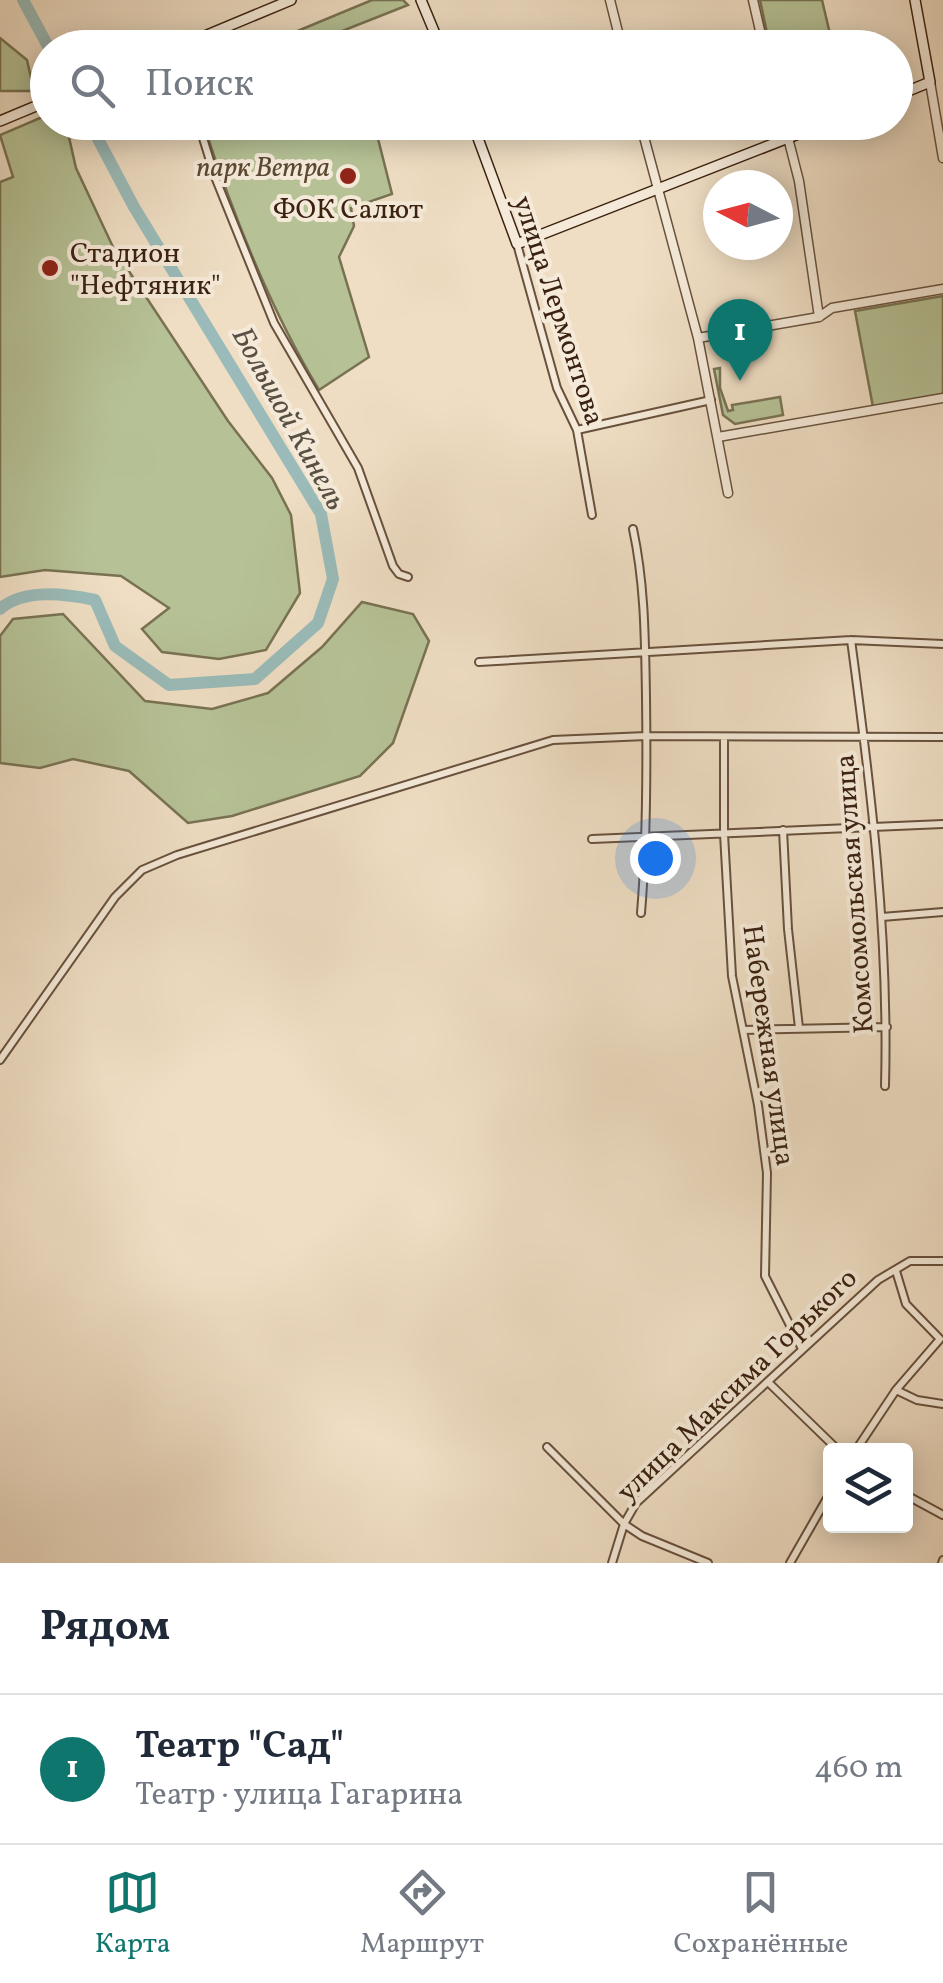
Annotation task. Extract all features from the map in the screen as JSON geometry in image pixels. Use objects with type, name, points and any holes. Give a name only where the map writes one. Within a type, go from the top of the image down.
[{"type":"main road","points":[[219,30],[291,0]]},
{"type":"main road","points":[[421,0],[433,30]]},
{"type":"main road","points":[[913,89],[930,82],[915,0]]},
{"type":"main road","points":[[0,121],[30,108]]},
{"type":"main road","name":"улица Лермонтова","points":[[479,140],[517,244]]},
{"type":"main road","points":[[517,244],[785,140]]},
{"type":"street","points":[[610,0],[618,30]]},
{"type":"street","points":[[753,0],[760,30]]},
{"type":"street","points":[[930,82],[943,158]]},
{"type":"street","points":[[203,140],[214,177],[274,322],[358,468],[393,566],[408,577]]},
{"type":"street","points":[[644,140],[698,338],[728,494]]},
{"type":"street","points":[[788,140],[799,181],[819,317]]},
{"type":"street","name":"улица Лермонтова","points":[[517,244],[556,388],[577,430],[592,515]]},
{"type":"street","points":[[698,338],[819,317],[832,308],[943,289]]},
{"type":"street","points":[[718,437],[943,398]]},
{"type":"street","points":[[577,430],[711,400]]},
{"type":"street","points":[[633,529],[642,572],[645,652],[647,837],[641,913]]},
{"type":"street","points":[[479,662],[851,640],[943,644]]},
{"type":"street","name":"Комсомольская улица","points":[[851,640],[876,828],[887,1027],[885,1086]]},
{"type":"street","points":[[0,1060],[115,898],[142,870],[177,855],[553,740],[646,736],[943,738]]},
{"type":"street","name":"Набережная улица","points":[[724,738],[724,834],[732,976],[766,1173],[765,1276],[802,1349]]},
{"type":"street","points":[[592,839],[943,824]]},
{"type":"street","points":[[783,830],[799,1028]]},
{"type":"street","points":[[882,917],[943,912]]},
{"type":"street","points":[[744,1030],[887,1027]]},
{"type":"street","points":[[896,1271],[910,1261],[943,1261]]},
{"type":"street","name":"улица Максима Горького","points":[[612,1563],[624,1524],[636,1504],[878,1280],[896,1271],[906,1304],[940,1339],[896,1390]]},
{"type":"street","points":[[768,1382],[831,1443]]},
{"type":"street","points":[[861,1443],[896,1390],[916,1400],[943,1404]]},
{"type":"street","points":[[547,1447],[624,1524],[642,1536],[708,1563]]},
{"type":"street","points":[[913,1500],[943,1515]]},
{"type":"street","points":[[790,1563],[823,1505]]},
{"type":"green space","points":[[372,0],[403,0],[408,5],[345,30],[300,30]]},
{"type":"green space","points":[[760,0],[822,0],[829,30],[766,30]]},
{"type":"green space","points":[[0,38],[27,60],[30,91],[0,91]]},
{"type":"green space","points":[[30,122],[30,140],[70,140],[76,168],[113,247],[228,421],[272,478],[291,515],[300,593],[266,650],[219,659],[162,652],[142,629],[169,608],[121,576],[45,570],[0,577],[0,182],[13,177],[0,135]]},
{"type":"green space","name":"парк Ветра","points":[[209,140],[378,140],[392,194],[351,208],[354,226],[339,257],[369,357],[319,390],[284,326]]},
{"type":"green space","points":[[943,296],[943,394],[873,407],[855,311]]},
{"type":"green space","points":[[720,368],[720,388],[728,411],[733,410],[732,405],[780,397],[783,415],[735,424],[723,415],[714,369]]},
{"type":"green space","points":[[362,602],[413,614],[429,641],[393,743],[360,776],[232,816],[188,823],[129,771],[73,759],[40,768],[0,763],[0,636],[13,619],[63,614],[145,701],[212,709],[268,693],[322,647]]},
{"type":"waterway","name":"Большой Кинель","points":[[23,0],[39,30]]},
{"type":"waterway","name":"Большой Кинель","points":[[0,609],[33,595],[95,600],[115,646],[169,685],[255,679],[318,623],[333,579],[321,514],[134,207],[99,140]]},
{"type":"place","name":"ФОК Салют","points":[[348,176]]},
{"type":"place","name":"Стадион \"Нефтяник\"","points":[[50,268]]},
{"type":"place","name":"Театр \"Сад\"","points":[[740,381]]}]
